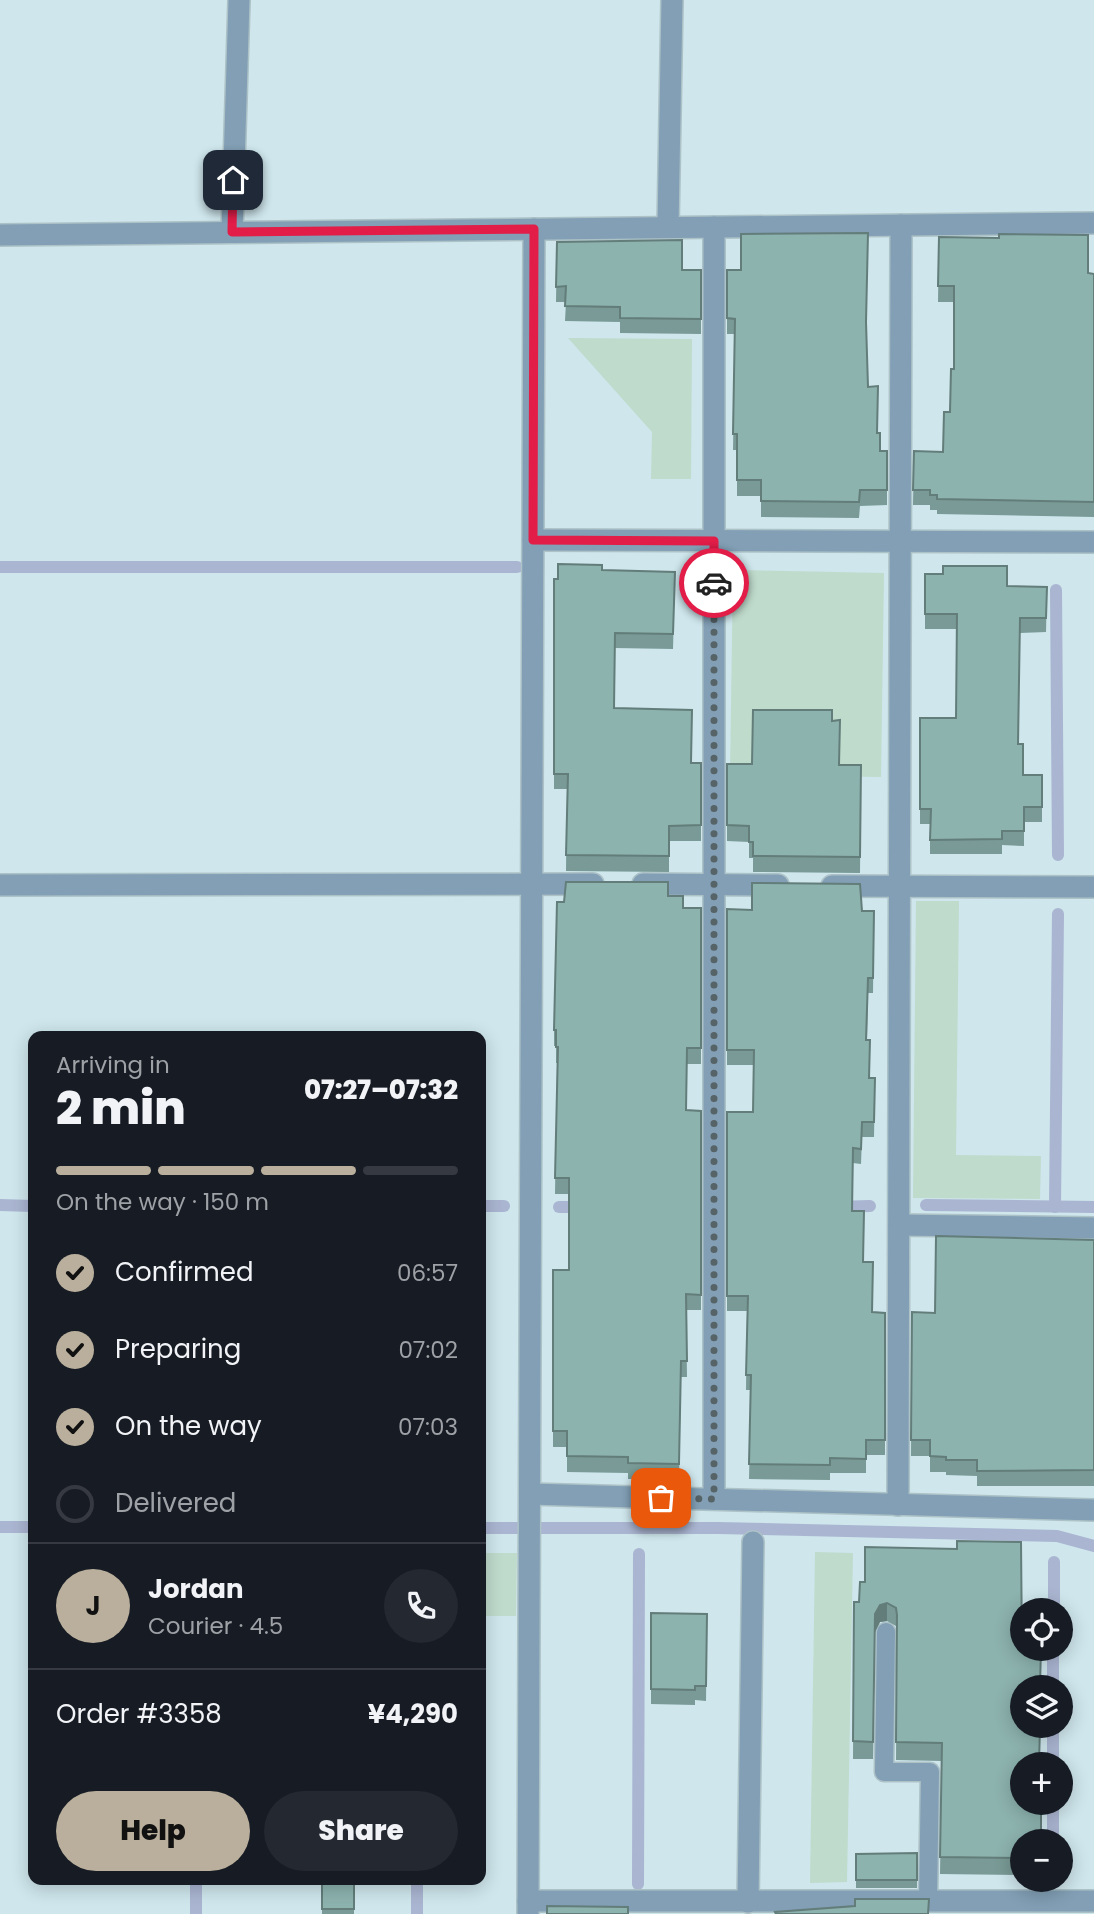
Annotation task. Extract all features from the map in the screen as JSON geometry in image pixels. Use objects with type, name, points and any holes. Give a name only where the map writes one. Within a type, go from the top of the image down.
[{"type":"street","points":[[232,232],[239,0]]},
{"type":"street","points":[[668,227],[672,0]]},
{"type":"street","points":[[0,235],[1094,223]]},
{"type":"street","points":[[898,1505],[901,225]]},
{"type":"street","points":[[714,227],[714,1499]]},
{"type":"street","points":[[534,229],[528,1907],[748,1902],[1094,1901]]},
{"type":"street","points":[[533,540],[1094,542]]},
{"type":"street","points":[[0,885],[1094,887]]},
{"type":"street","points":[[899,1225],[1094,1228]]},
{"type":"street","points":[[530,1494],[1094,1510]]},
{"type":"street","points":[[748,1902],[753,1542]]},
{"type":"lane","points":[[886,1632],[884,1772],[930,1772],[928,1901]]},
{"type":"green space","points":[[568,338],[692,339],[691,479],[651,479],[652,432]]},
{"type":"green space","points":[[733,570],[884,573],[881,777],[730,775]]},
{"type":"green space","points":[[916,901],[959,901],[956,1155],[1041,1156],[1040,1199],[913,1198]]},
{"type":"green space","points":[[815,1552],[853,1553],[847,1882],[810,1883]]},
{"type":"green space","points":[[486,1553],[517,1553],[516,1616],[486,1616]]},
{"type":"building","points":[[868,233],[868,387],[878,386],[877,433],[880,433],[880,451],[887,451],[887,490],[860,490],[859,502],[761,501],[761,480],[737,480],[737,434],[733,434],[735,319],[727,318],[727,270],[741,270],[741,234]]},
{"type":"building","points":[[999,234],[1088,235],[1088,273],[1094,274],[1094,502],[937,499],[937,495],[930,495],[930,490],[913,490],[914,451],[943,452],[944,412],[950,412],[951,369],[954,369],[954,286],[938,286],[939,237],[999,238]]},
{"type":"building","points":[[682,240],[682,270],[701,270],[701,319],[620,318],[620,307],[565,306],[566,286],[556,287],[557,242]]},
{"type":"building","points":[[558,564],[602,565],[602,570],[675,572],[673,634],[615,633],[614,708],[692,710],[691,763],[701,763],[701,825],[669,826],[669,856],[566,855],[568,774],[554,774],[554,579],[558,579]]},
{"type":"building","points":[[943,566],[1007,566],[1007,586],[1047,587],[1046,618],[1020,618],[1018,744],[1023,744],[1023,775],[1042,775],[1042,807],[1024,807],[1024,831],[1002,831],[1002,839],[930,840],[931,809],[920,809],[920,718],[956,718],[957,614],[925,614],[925,574],[943,574]]},
{"type":"building","points":[[753,710],[832,710],[832,721],[840,720],[839,765],[861,765],[860,857],[753,856],[753,842],[749,842],[749,826],[727,825],[727,764],[752,764]]},
{"type":"building","points":[[566,882],[668,882],[668,896],[683,896],[683,908],[701,908],[701,1048],[687,1048],[686,1110],[701,1111],[701,1295],[686,1294],[687,1361],[681,1361],[679,1464],[628,1463],[628,1457],[567,1456],[567,1431],[553,1431],[553,1270],[569,1270],[569,1178],[555,1178],[557,902],[564,902]]},
{"type":"building","points":[[752,883],[860,884],[862,911],[874,911],[873,978],[868,978],[866,1040],[870,1040],[869,1078],[875,1078],[874,1122],[862,1122],[861,1149],[853,1148],[852,1211],[864,1211],[863,1262],[873,1262],[872,1312],[885,1313],[885,1440],[866,1440],[866,1459],[830,1458],[830,1465],[749,1464],[751,1375],[746,1375],[748,1296],[727,1296],[727,1112],[753,1112],[754,1050],[727,1050],[727,909],[752,910]]},
{"type":"building","points":[[936,1236],[1094,1240],[1094,1470],[977,1471],[977,1460],[946,1460],[946,1457],[930,1456],[930,1440],[911,1440],[912,1312],[935,1313]]},
{"type":"building","points":[[957,1541],[1021,1542],[1022,1598],[1010,1598],[1010,1661],[1041,1661],[1040,1675],[1010,1675],[1010,1738],[1040,1738],[1039,1752],[1010,1752],[1010,1815],[1041,1815],[1041,1829],[1010,1829],[1010,1858],[940,1857],[942,1743],[896,1742],[897,1615],[896,1608],[887,1603],[880,1605],[875,1614],[873,1742],[853,1741],[854,1602],[859,1602],[860,1582],[865,1582],[865,1547],[957,1549]]},
{"type":"building","points":[[651,1613],[707,1614],[706,1686],[695,1686],[695,1690],[651,1689]]},
{"type":"building","points":[[917,1853],[917,1880],[856,1880],[856,1854]]},
{"type":"building","points":[[322,1885],[354,1885],[354,1909],[322,1909]]},
{"type":"building","points":[[855,1899],[929,1899],[928,1914],[775,1912],[855,1906]]},
{"type":"building","points":[[547,1906],[628,1907],[628,1914],[547,1914]]},
{"type":"waterway","points":[[0,567],[517,567]]},
{"type":"waterway","points":[[1056,590],[1058,855]]},
{"type":"waterway","points":[[1055,1207],[1058,914]]},
{"type":"waterway","points":[[0,1205],[28,1206]]},
{"type":"waterway","points":[[926,1205],[1094,1207]]},
{"type":"waterway","points":[[486,1206],[504,1206]]},
{"type":"waterway","points":[[836,1207],[870,1206]]},
{"type":"waterway","points":[[559,1207],[585,1207]]},
{"type":"waterway","points":[[0,1527],[28,1527]]},
{"type":"waterway","points":[[486,1528],[718,1528],[1057,1536],[1094,1546]]},
{"type":"waterway","points":[[638,1884],[639,1554]]},
{"type":"waterway","points":[[1054,1562],[1054,1598]]},
{"type":"waterway","points":[[1053,1661],[1053,1675]]},
{"type":"waterway","points":[[1053,1738],[1053,1752]]},
{"type":"waterway","points":[[1053,1815],[1053,1829]]},
{"type":"waterway","points":[[196,1885],[196,1914]]},
{"type":"waterway","points":[[417,1885],[417,1914]]},
{"type":"way so far","points":[[661,1498],[714,1499],[714,583]]},
{"type":"route","points":[[233,180],[232,232],[534,229],[533,540],[714,541],[714,583]]}]
